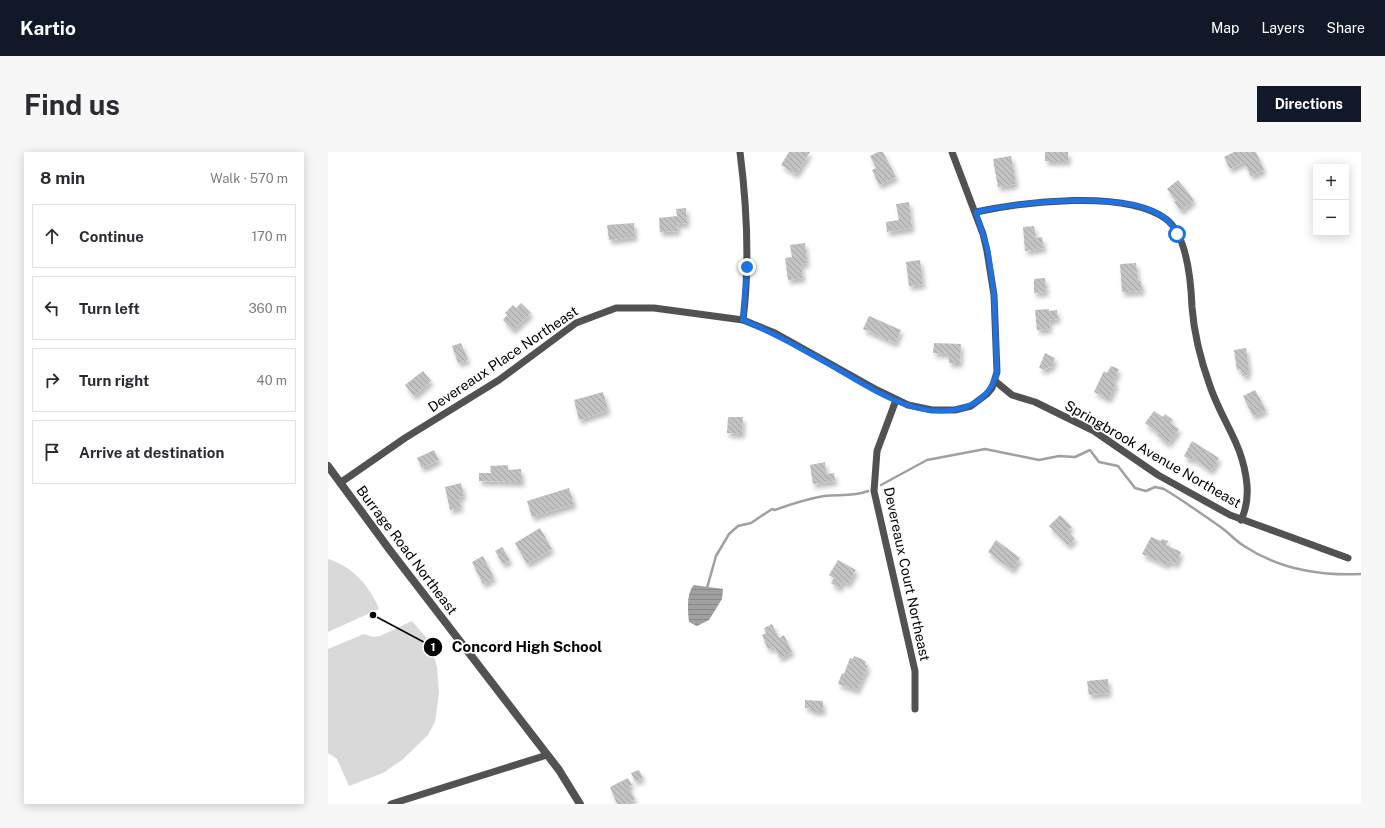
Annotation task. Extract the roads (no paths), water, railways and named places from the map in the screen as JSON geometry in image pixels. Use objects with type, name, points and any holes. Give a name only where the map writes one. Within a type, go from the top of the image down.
[{"type":"street","points":[[740,152],[744,188],[747,267],[743,320]]},
{"type":"street","name":"Devereaux Place Northeast","points":[[340,483],[405,438],[499,380],[576,323],[602,311],[625,307],[699,313],[743,320],[775,334],[896,400],[926,409],[956,410],[971,406],[987,394],[995,381],[998,362],[994,295],[988,251],[976,212],[952,152]]},
{"type":"street","points":[[976,212],[1001,206],[1041,201],[1113,203],[1146,208],[1166,219],[1177,234],[1188,266],[1193,316],[1201,359],[1210,388],[1234,436],[1245,468],[1247,508],[1241,520]]},
{"type":"street","name":"Springbrook Avenue Northeast","points":[[995,381],[1012,395],[1036,402],[1094,431],[1158,475],[1241,520],[1348,558]]},
{"type":"street","name":"Devereaux Court Northeast","points":[[896,400],[877,451],[874,490],[915,671],[916,709]]},
{"type":"street","name":"Burrage Road Northeast","points":[[328,466],[559,770],[580,804]]},
{"type":"street","points":[[391,804],[547,754]]},
{"type":"waterway","points":[[881,485],[927,460],[985,449],[1039,460],[1059,456],[1075,457],[1090,450],[1099,462],[1118,466],[1135,488],[1146,491],[1155,487],[1164,489],[1222,528],[1238,542],[1257,554],[1285,565],[1315,572],[1330,574],[1361,574]]},
{"type":"waterway","points":[[707,588],[716,556],[729,534],[738,526],[751,523],[772,509],[775,510],[824,496],[851,495],[868,491]]},
{"type":"place","name":"Concord High School","points":[[373,615]]}]
